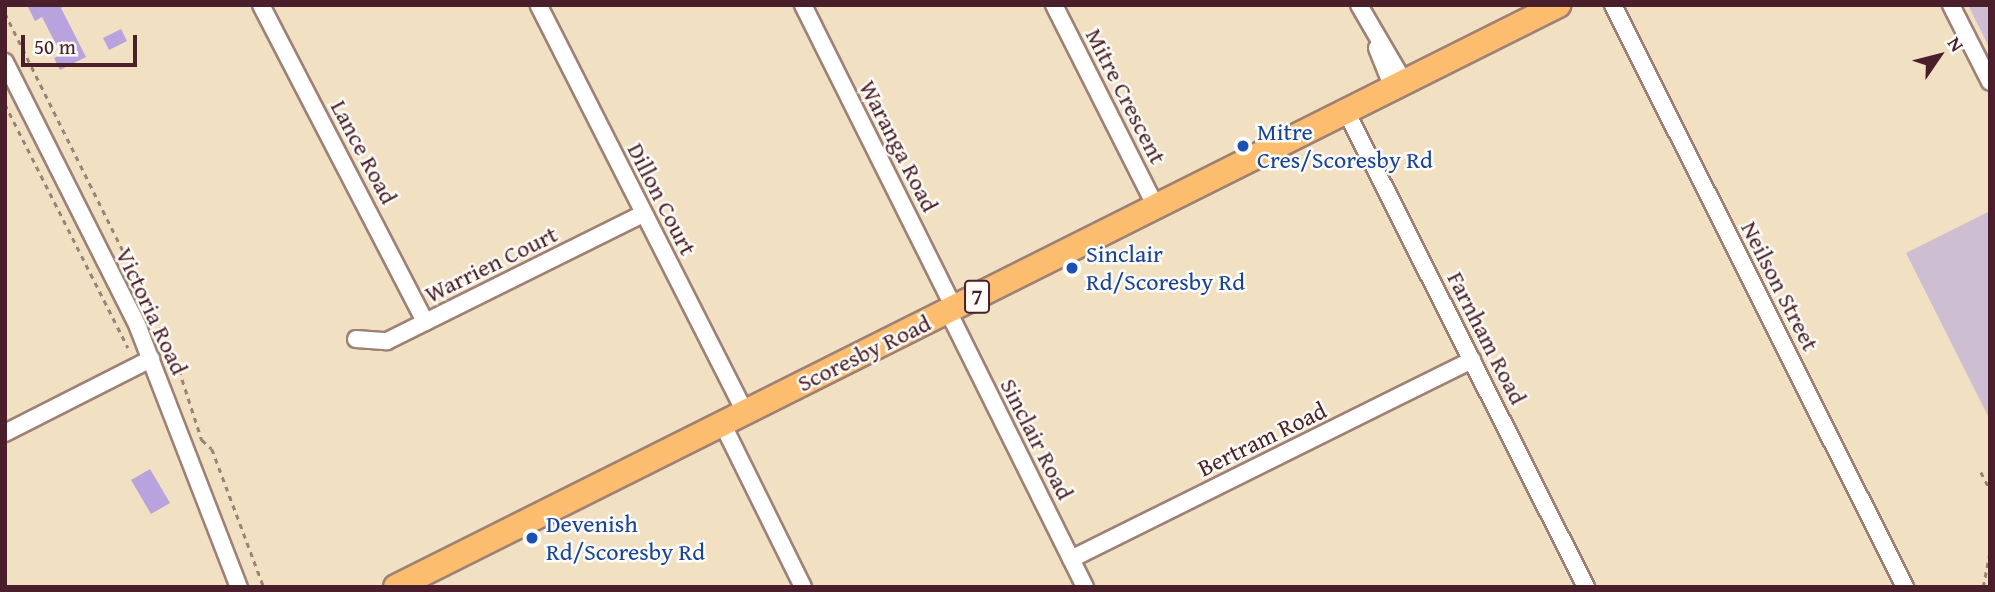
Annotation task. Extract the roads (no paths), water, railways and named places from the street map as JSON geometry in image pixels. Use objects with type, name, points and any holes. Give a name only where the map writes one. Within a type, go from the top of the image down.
[{"type":"main road","name":"Scoresby Road","points":[[396,587],[1558,5]]},
{"type":"street","name":"Lance Road","points":[[261,5],[425,322]]},
{"type":"street","name":"Waranga Road","points":[[803,5],[951,310]]},
{"type":"street","name":"Mitre Crescent","points":[[1055,5],[1156,207]]},
{"type":"street","points":[[1359,5],[1398,85]]},
{"type":"street","name":"Neilson Street","points":[[1614,5],[1905,587]]},
{"type":"street","points":[[1951,5],[1990,82]]},
{"type":"street","name":"Dillon Court","points":[[539,6],[745,412]]},
{"type":"street","name":"Victoria Road","points":[[5,62],[151,359],[239,587]]},
{"type":"street","name":"Farnham Road","points":[[1346,111],[1586,587]]},
{"type":"street","name":"Warrien Court","points":[[356,339],[387,341],[643,214]]},
{"type":"street","name":"Sinclair Road","points":[[951,310],[1085,587]]},
{"type":"street","points":[[5,433],[151,359]]},
{"type":"street","name":"Bertram Road","points":[[1072,559],[1472,360]]},
{"type":"street","points":[[722,424],[803,587]]},
{"type":"place","name":"Mitre Cres/Scoresby Rd","points":[[1243,146]]},
{"type":"place","name":"Sinclair Rd/Scoresby Rd","points":[[1072,268]]},
{"type":"place","name":"Devenish Rd/Scoresby Rd","points":[[532,538]]}]
